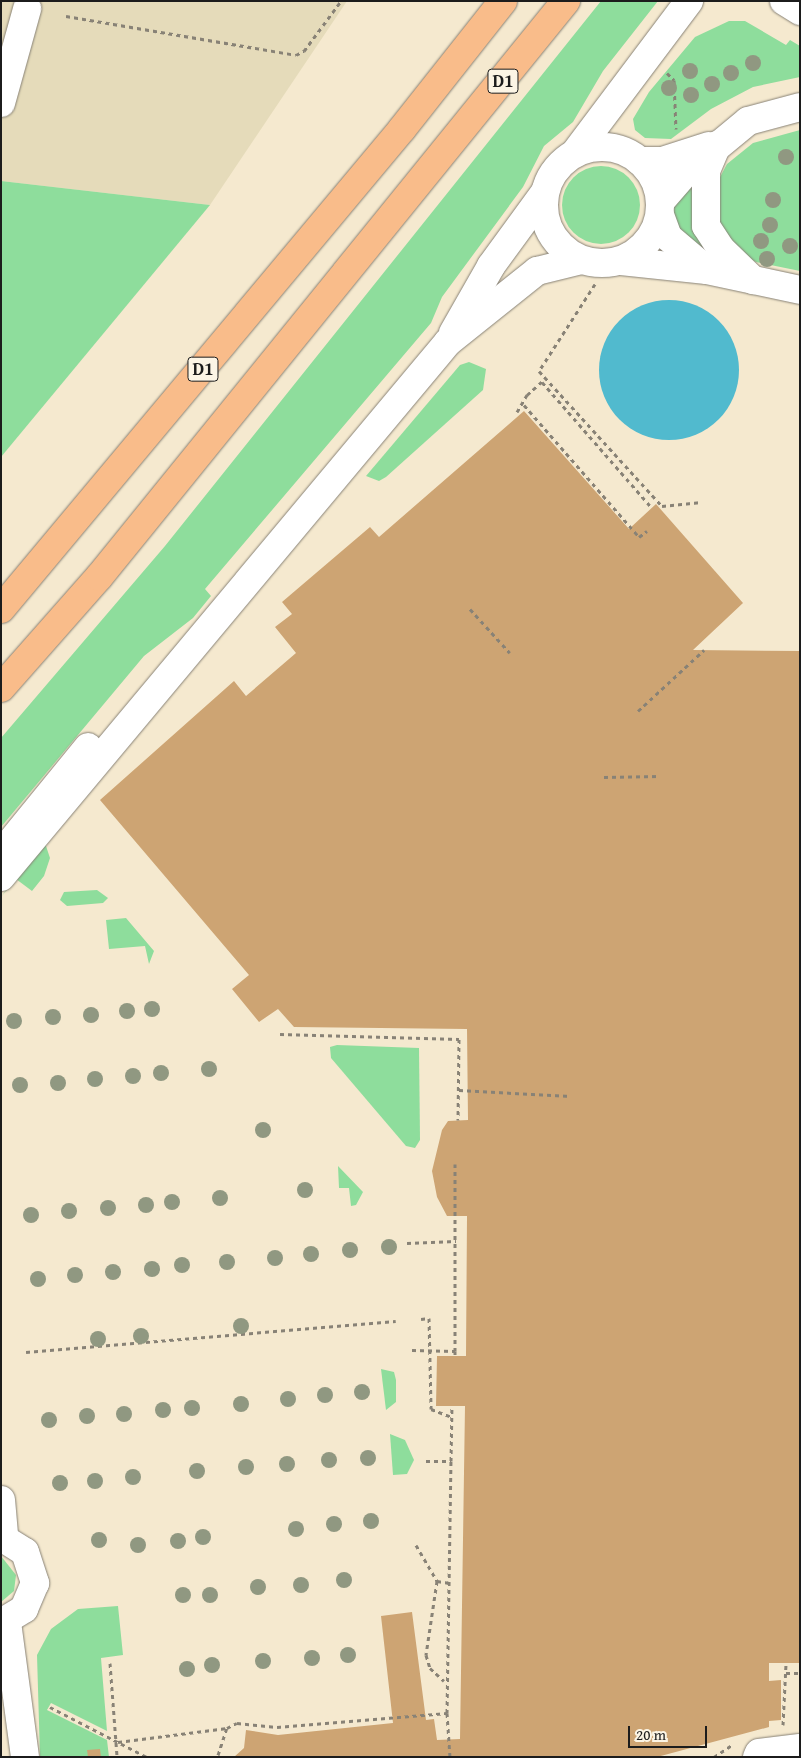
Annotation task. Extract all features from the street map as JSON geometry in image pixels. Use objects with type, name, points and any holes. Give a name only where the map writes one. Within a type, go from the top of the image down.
[{"type":"highway","name":"D1","points":[[1,609],[383,152],[503,1]]},
{"type":"highway","name":"D1","points":[[1,688],[106,569],[566,1]]},
{"type":"street","points":[[452,339],[492,266],[545,192],[556,169],[575,153],[608,113],[624,85],[689,1]]},
{"type":"street","points":[[784,1],[800,11]]},
{"type":"street","points":[[1,64],[28,5]]},
{"type":"street","points":[[1,103],[28,5]]},
{"type":"street","points":[[1,877],[198,638],[452,339],[537,271],[590,269],[621,260],[647,242],[660,208],[718,143],[748,121],[800,107]]},
{"type":"street","points":[[608,113],[632,156],[654,179],[668,237],[707,270]]},
{"type":"street","points":[[575,153],[593,147],[662,161],[718,143]]},
{"type":"street","points":[[718,143],[706,172],[706,226],[721,249],[754,281]]},
{"type":"street","points":[[545,192],[544,215],[552,236],[590,269]]},
{"type":"street","points":[[621,260],[707,270],[800,290]]},
{"type":"street","points":[[1,853],[163,660],[198,638]]},
{"type":"street","points":[[1,1500],[2,1537],[25,1552],[35,1575],[29,1603],[4,1622],[25,1757]]},
{"type":"street","points":[[747,1751],[759,1753],[791,1738]]},
{"type":"path","points":[[66,16],[296,54],[304,51],[341,1]]},
{"type":"path","points":[[663,68],[674,80],[676,129],[682,135]]},
{"type":"path","points":[[590,269],[539,371],[544,380],[652,508]]},
{"type":"path","points":[[517,412],[524,405],[527,395],[544,380]]},
{"type":"path","points":[[544,380],[662,506],[702,502]]},
{"type":"path","points":[[524,405],[639,537],[647,530]]},
{"type":"path","points":[[470,609],[510,653]]},
{"type":"path","points":[[638,711],[704,650]]},
{"type":"path","points":[[604,777],[660,776]]},
{"type":"path","points":[[280,1034],[459,1039],[458,1120]]},
{"type":"path","points":[[458,1090],[571,1096]]},
{"type":"path","points":[[455,1164],[455,1356]]},
{"type":"path","points":[[407,1243],[456,1240]]},
{"type":"path","points":[[421,1319],[429,1318],[432,1350],[431,1409],[452,1417]]},
{"type":"path","points":[[26,1352],[396,1321]]},
{"type":"path","points":[[412,1350],[455,1350]]},
{"type":"path","points":[[450,1757],[444,1682],[450,1583],[452,1406]]},
{"type":"path","points":[[426,1461],[451,1461]]},
{"type":"path","points":[[416,1545],[437,1581],[426,1655],[430,1668],[444,1682]]},
{"type":"path","points":[[437,1581],[450,1583]]},
{"type":"path","points":[[110,1663],[118,1742],[117,1757]]},
{"type":"path","points":[[786,1663],[791,1738]]},
{"type":"path","points":[[786,1673],[800,1673]]},
{"type":"path","points":[[50,1707],[148,1757]]},
{"type":"path","points":[[118,1742],[227,1728],[237,1723],[277,1727],[446,1713]]},
{"type":"path","points":[[218,1755],[227,1728]]},
{"type":"path","points":[[714,1757],[747,1751]]},
{"type":"shaded area","points":[[1,1],[347,1],[210,205],[1,181]]},
{"type":"green space","points":[[601,1],[658,1],[603,71],[573,122],[544,146],[523,187],[442,297],[431,323],[205,589],[211,596],[193,618],[144,656],[1,827],[1,738],[165,546]]},
{"type":"green space","points":[[729,21],[745,21],[786,45],[790,40],[800,46],[800,77],[753,87],[711,109],[671,139],[645,138],[635,130],[633,119],[649,92],[695,37]]},
{"type":"green space","points":[[800,130],[800,271],[756,262],[741,254],[719,229],[719,179],[727,164],[753,143]]},
{"type":"green space","points":[[601,166],[616,169],[633,183],[637,190],[640,205],[637,220],[623,237],[616,241],[601,244],[586,241],[569,227],[565,220],[562,205],[565,190],[579,173],[586,169]]},
{"type":"green space","points":[[693,175],[693,222],[706,254],[678,232],[673,211],[677,191]]},
{"type":"green space","points":[[1,181],[210,205],[1,457]]},
{"type":"green space","points":[[469,362],[486,369],[483,390],[386,477],[379,481],[366,476],[460,365]]},
{"type":"green space","points":[[44,840],[50,858],[44,876],[32,891],[16,879],[1,897]]},
{"type":"green space","points":[[97,890],[108,898],[103,903],[67,906],[60,900],[64,892]]},
{"type":"green space","points":[[126,918],[154,951],[149,964],[145,946],[109,949],[106,920]]},
{"type":"green space","points":[[337,1045],[419,1048],[420,1140],[415,1148],[406,1146],[331,1058],[330,1047]]},
{"type":"green space","points":[[338,1166],[363,1192],[356,1205],[351,1206],[349,1188],[339,1188]]},
{"type":"green space","points":[[381,1369],[394,1372],[396,1380],[396,1402],[386,1410]]},
{"type":"green space","points":[[390,1434],[405,1440],[414,1460],[407,1474],[393,1475]]},
{"type":"green space","points":[[1,1556],[16,1575],[14,1591],[1,1602]]},
{"type":"green space","points":[[118,1606],[123,1655],[101,1658],[107,1731],[51,1703],[47,1710],[107,1740],[109,1757],[40,1757],[37,1655],[51,1629],[78,1609]]},
{"type":"water","points":[[669,300],[683,301],[696,305],[719,320],[734,343],[738,356],[738,384],[734,397],[719,420],[696,435],[683,439],[669,440],[655,439],[642,435],[619,420],[604,397],[600,384],[599,370],[600,356],[604,343],[619,320],[642,305],[655,301]]},
{"type":"building","points":[[524,411],[629,529],[656,504],[743,603],[693,650],[800,651],[800,1663],[769,1663],[769,1681],[781,1680],[781,1720],[769,1721],[769,1727],[657,1757],[234,1757],[244,1748],[246,1730],[278,1735],[393,1723],[381,1616],[412,1612],[426,1720],[434,1719],[437,1740],[460,1739],[465,1406],[436,1406],[437,1356],[466,1356],[467,1216],[447,1216],[437,1197],[432,1171],[442,1130],[448,1121],[468,1120],[467,1029],[294,1027],[278,1009],[259,1022],[232,989],[249,975],[100,800],[234,681],[246,696],[296,653],[275,627],[292,614],[282,602],[370,527],[379,537]]},
{"type":"building","points":[[100,1749],[101,1757],[88,1757],[87,1750]]}]
